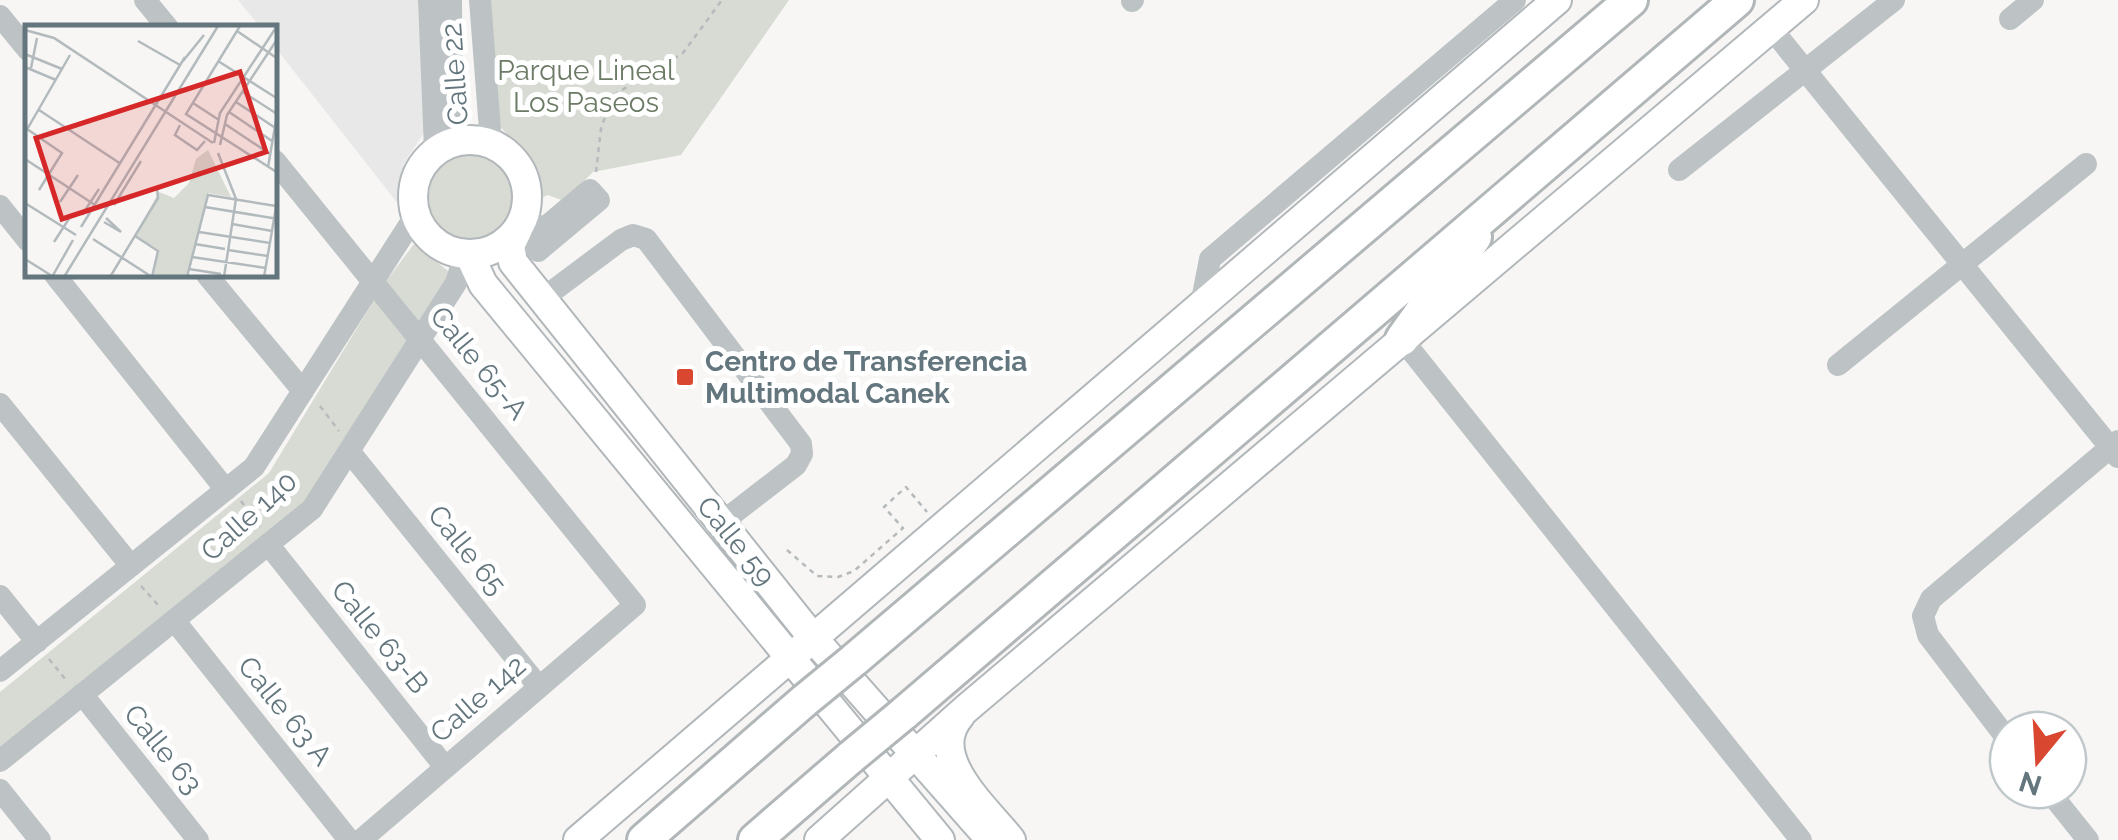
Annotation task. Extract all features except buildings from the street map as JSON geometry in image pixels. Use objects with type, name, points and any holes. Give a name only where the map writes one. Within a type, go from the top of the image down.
[{"type":"highway","points":[[644,840],[1630,0]]},
{"type":"highway","points":[[755,840],[1503,196],[1737,0]]},
{"type":"highway","points":[[1402,339],[1503,196]]},
{"type":"main road","points":[[578,840],[1557,0]]},
{"type":"main road","points":[[820,840],[967,708],[1804,0]]},
{"type":"main road","points":[[472,139],[491,143],[518,164],[528,196],[528,224],[505,242],[467,254],[434,242],[415,216],[414,180],[443,146],[472,139]]},
{"type":"main road","name":"Calle 59","points":[[528,224],[510,246],[512,262],[814,638],[991,840]]},
{"type":"main road","name":"Calle 59","points":[[467,254],[483,284],[940,840]]},
{"type":"main road","points":[[782,599],[827,606],[864,596]]},
{"type":"main road","points":[[967,708],[952,726],[948,741],[953,766],[1011,840]]},
{"type":"street","points":[[146,0],[166,25]]},
{"type":"street","points":[[429,0],[443,146]]},
{"type":"street","name":"Calle 22","points":[[443,146],[451,0]]},
{"type":"street","name":"Calle 22","points":[[480,0],[491,143]]},
{"type":"street","points":[[1201,305],[1210,259],[1515,0]]},
{"type":"street","points":[[1679,170],[1894,0]]},
{"type":"street","points":[[2010,19],[2032,0]]},
{"type":"street","points":[[0,16],[25,46]]},
{"type":"street","points":[[1771,28],[1962,268],[2115,448],[1930,599],[1923,616],[1928,635],[1988,714]]},
{"type":"street","name":"Calle 65-A","points":[[278,164],[635,604]]},
{"type":"street","points":[[1838,365],[2086,164]]},
{"type":"street","points":[[528,224],[529,240],[538,251],[599,200],[590,190]]},
{"type":"street","points":[[0,206],[25,237]]},
{"type":"street","name":"Calle 140","points":[[0,671],[40,647],[232,493],[308,394],[415,216]]},
{"type":"street","points":[[542,299],[621,240],[633,235],[646,240],[801,444],[802,454],[796,465],[721,523]]},
{"type":"street","name":"Calle 140","points":[[0,760],[170,617],[312,509],[347,445],[456,283],[467,254]]},
{"type":"street","points":[[57,278],[232,493]]},
{"type":"street","points":[[211,278],[308,394]]},
{"type":"street","points":[[1402,339],[1801,840]]},
{"type":"street","points":[[0,404],[132,572]]},
{"type":"street","name":"Calle 65","points":[[347,445],[539,687]]},
{"type":"street","name":"Calle 63-B","points":[[267,540],[446,767]]},
{"type":"street","points":[[0,596],[40,647]]},
{"type":"street","name":"Calle 142","points":[[361,840],[635,604]]},
{"type":"street","name":"Calle 63 A","points":[[170,617],[350,840]]},
{"type":"street","name":"Calle 63","points":[[77,692],[198,840]]},
{"type":"street","points":[[0,790],[40,840]]},
{"type":"street","points":[[2064,810],[2088,840]]},
{"type":"path","points":[[590,190],[597,179],[600,129],[612,96],[683,52],[722,0]]},
{"type":"path","points":[[308,394],[347,445]]},
{"type":"path","points":[[787,550],[817,576],[838,577],[854,571],[902,528],[884,507],[906,488],[928,515]]},
{"type":"path","points":[[232,493],[267,540]]},
{"type":"path","points":[[132,572],[170,617]]},
{"type":"path","points":[[40,647],[77,692]]},
{"type":"shaded area","points":[[238,0],[422,0],[428,127],[404,163],[399,205],[278,51],[278,25],[258,25]]},
{"type":"green space","name":"Parque Lineal Los Paseos","points":[[486,0],[789,0],[681,155],[593,172],[564,201],[548,195],[541,198],[534,164],[494,120]]},
{"type":"green space","points":[[474,152],[491,155],[506,165],[516,180],[516,214],[506,229],[491,239],[474,242],[457,239],[442,229],[432,214],[429,197],[432,180],[442,165],[457,155]]},
{"type":"green space","points":[[414,244],[452,274],[418,327],[384,284]]},
{"type":"green space","points":[[374,300],[410,340],[306,505],[0,755],[0,692],[269,473]]},
{"type":"place","name":"Centro de Transferencia Multimodal Canek","points":[[685,377]]}]
